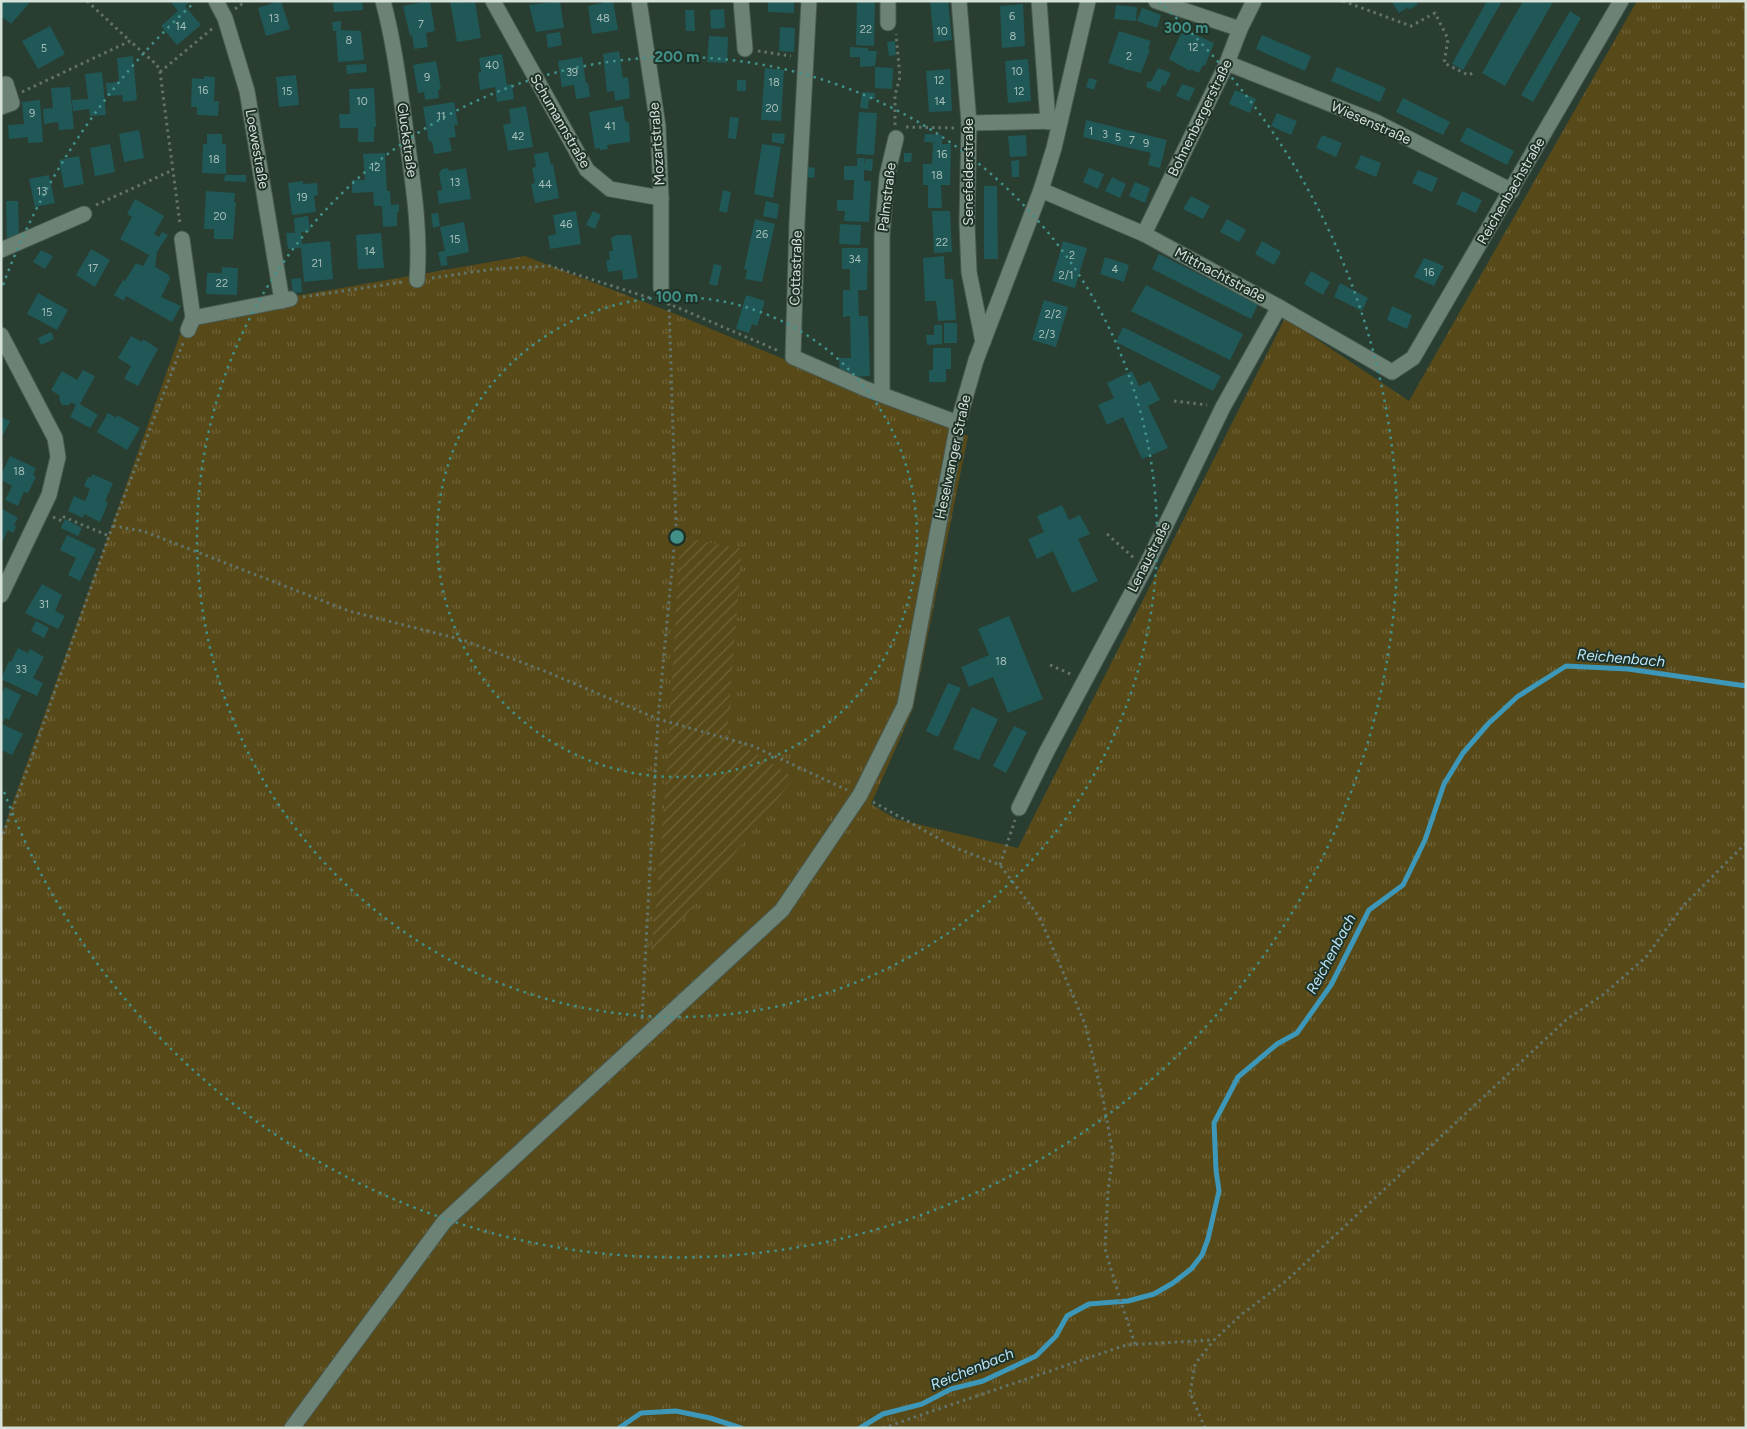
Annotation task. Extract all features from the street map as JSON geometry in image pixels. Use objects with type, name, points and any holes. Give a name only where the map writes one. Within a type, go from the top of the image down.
[{"type":"street","name":"Loewestraße","points":[[216,1],[225,18],[248,92],[270,221],[276,276],[286,300]]},
{"type":"street","name":"Gluckstraße","points":[[383,1],[396,62],[417,213],[419,250],[417,280]]},
{"type":"street","name":"Schumannstraße","points":[[493,1],[587,170],[610,189],[661,198]]},
{"type":"street","name":"Mozartstraße","points":[[639,1],[658,126],[661,198],[657,296]]},
{"type":"street","points":[[742,1],[745,49]]},
{"type":"street","name":"Cottastraße","points":[[793,357],[797,222],[809,1]]},
{"type":"street","points":[[888,1],[892,27]]},
{"type":"street","name":"Senefelderstraße","points":[[958,1],[969,125],[967,223],[969,272],[983,342]]},
{"type":"street","points":[[969,125],[1054,122],[1039,1]]},
{"type":"street","name":"Heselwanger Straße","points":[[292,1428],[444,1222],[782,910],[860,795],[904,705],[958,423],[976,360],[1041,190],[1054,148],[1054,122],[1088,1]]},
{"type":"street","points":[[1156,1],[1240,29]]},
{"type":"street","name":"Bohnenbergerstraße","points":[[1144,234],[1227,63],[1240,29],[1254,1]]},
{"type":"street","name":"Reichenbachstraße","points":[[1392,372],[1413,358],[1622,1]]},
{"type":"street","name":"Wiesenstraße","points":[[1227,63],[1376,122],[1512,191]]},
{"type":"street","name":"Palmstraße","points":[[882,394],[882,235],[887,176],[896,138]]},
{"type":"street","name":"Mittnachtstraße","points":[[1041,190],[1144,234],[1279,307],[1392,372]]},
{"type":"street","points":[[1,250],[84,214]]},
{"type":"street","points":[[182,239],[190,324],[286,300]]},
{"type":"street","name":"Lenaustraße","points":[[1019,808],[1144,568],[1223,407],[1279,307]]},
{"type":"street","points":[[1,335],[56,438],[58,457],[49,495],[1,595]]},
{"type":"street","points":[[793,357],[958,423]]},
{"type":"path","points":[[87,1],[157,65],[160,72],[182,239]]},
{"type":"path","points":[[1343,1],[1411,26],[1435,13],[1448,39],[1444,63],[1468,75],[1473,73]]},
{"type":"path","points":[[892,27],[900,78],[895,95],[896,138]]},
{"type":"path","points":[[160,72],[200,38]]},
{"type":"path","points":[[6,96],[130,41]]},
{"type":"path","points":[[745,49],[806,58]]},
{"type":"path","points":[[916,127],[969,125]]},
{"type":"path","points":[[84,214],[92,207],[173,170]]},
{"type":"path","points":[[286,300],[494,269],[550,266],[657,296],[669,304],[793,357]]},
{"type":"path","points":[[642,1039],[658,718],[676,526],[669,304]]},
{"type":"path","points":[[1,840],[109,536],[190,324]]},
{"type":"path","points":[[1174,401],[1223,407]]},
{"type":"path","points":[[41,511],[62,520],[64,517],[109,536]]},
{"type":"path","points":[[113,526],[143,531],[349,611],[463,640],[658,718],[753,746],[860,795],[956,848],[1000,865],[1040,918],[1085,1024],[1103,1099],[1113,1154],[1108,1191],[1105,1249],[1135,1344]]},
{"type":"path","points":[[1107,534],[1144,568]]},
{"type":"path","points":[[1050,665],[1085,681]]},
{"type":"path","points":[[1000,865],[1019,808]]},
{"type":"path","points":[[1205,1428],[1190,1393],[1195,1364],[1214,1340],[1242,1314],[1286,1282],[1566,1020],[1604,994],[1646,957],[1683,906],[1746,843]]},
{"type":"path","points":[[883,1428],[1126,1345],[1214,1340]]},
{"type":"green space","points":[[1637,1],[1746,1],[1746,234],[1743,240],[1746,241],[1746,1428],[1,1428],[1,836],[187,315],[525,256],[678,315],[968,436],[913,709],[871,804],[896,819],[1018,848],[1285,318],[1409,401]]},
{"type":"green space","points":[[680,537],[742,549],[727,735],[794,778],[650,961],[664,802]]},
{"type":"building","points":[[1,1],[30,2],[11,24],[1,16]]},
{"type":"building","points":[[170,1],[190,1],[185,6],[201,25],[177,45],[161,26],[178,11]]},
{"type":"building","points":[[281,1],[290,29],[266,36],[258,8]]},
{"type":"building","points":[[333,1],[362,1],[363,10],[334,12]]},
{"type":"building","points":[[430,1],[435,31],[426,33],[428,47],[414,49],[412,35],[410,36],[403,6]]},
{"type":"building","points":[[450,1],[475,2],[481,38],[457,42]]},
{"type":"building","points":[[560,1],[564,28],[536,32],[529,5]]},
{"type":"building","points":[[603,1],[613,1],[618,30],[592,34],[588,6],[603,3]]},
{"type":"building","points":[[768,1],[794,1],[794,13],[768,12]]},
{"type":"building","points":[[857,1],[875,1],[874,46],[856,45]]},
{"type":"building","points":[[948,1],[952,40],[934,42],[930,2]]},
{"type":"building","points":[[1391,1],[1416,1],[1418,4],[1409,10],[1408,7],[1399,13]]},
{"type":"building","points":[[1487,1],[1502,1],[1463,70],[1452,64]]},
{"type":"building","points":[[1523,1],[1553,2],[1505,86],[1482,73]]},
{"type":"building","points":[[1023,4],[1025,46],[1002,48],[1000,6]]},
{"type":"building","points":[[1116,5],[1137,7],[1136,21],[1114,19]]},
{"type":"building","points":[[1142,8],[1161,15],[1157,28],[1137,21]]},
{"type":"building","points":[[724,9],[725,28],[711,29],[710,10]]},
{"type":"building","points":[[685,10],[694,10],[695,31],[686,31]]},
{"type":"building","points":[[1570,11],[1581,18],[1533,102],[1521,95]]},
{"type":"building","points":[[341,21],[341,30],[361,31],[364,60],[338,62],[336,31],[333,31],[332,22]]},
{"type":"building","points":[[50,26],[65,54],[38,69],[22,41]]},
{"type":"building","points":[[780,27],[795,28],[794,52],[779,51]]},
{"type":"building","points":[[1183,29],[1214,43],[1205,66],[1203,65],[1199,73],[1190,69],[1190,71],[1169,59]]},
{"type":"building","points":[[1119,31],[1151,41],[1148,49],[1150,50],[1141,73],[1108,63]]},
{"type":"building","points":[[560,32],[562,45],[548,48],[546,34]]},
{"type":"building","points":[[1262,35],[1311,56],[1305,71],[1256,49]]},
{"type":"building","points":[[709,36],[728,37],[727,63],[707,62]]},
{"type":"building","points":[[895,41],[896,55],[889,56],[887,42]]},
{"type":"building","points":[[850,47],[868,48],[868,51],[877,51],[875,66],[860,67],[860,57],[850,57]]},
{"type":"building","points":[[619,51],[623,78],[628,77],[630,98],[615,101],[614,91],[607,92],[603,54]]},
{"type":"building","points":[[502,54],[507,85],[512,84],[514,99],[497,102],[495,87],[480,90],[478,73],[481,72],[479,58]]},
{"type":"building","points":[[133,56],[137,100],[123,102],[122,95],[107,96],[106,83],[119,82],[117,58]]},
{"type":"building","points":[[582,57],[590,97],[576,99],[574,85],[562,87],[558,61]]},
{"type":"building","points":[[1028,59],[1031,101],[1008,103],[1005,61]]},
{"type":"building","points":[[436,61],[441,89],[438,90],[439,98],[425,100],[424,92],[418,93],[413,65]]},
{"type":"building","points":[[366,64],[367,72],[347,74],[346,65]]},
{"type":"building","points":[[875,67],[893,68],[892,89],[875,88]]},
{"type":"building","points":[[1337,67],[1386,88],[1380,102],[1331,81]]},
{"type":"building","points":[[765,68],[784,70],[781,121],[761,120]]},
{"type":"building","points":[[1158,68],[1171,73],[1165,86],[1162,85],[1160,92],[1146,87],[1148,81],[1151,82]]},
{"type":"building","points":[[950,69],[952,111],[929,112],[926,71]]},
{"type":"building","points":[[102,72],[106,115],[90,116],[89,109],[73,111],[72,100],[88,99],[85,74]]},
{"type":"building","points":[[296,75],[299,105],[279,107],[276,77]]},
{"type":"building","points":[[204,76],[215,77],[214,101],[219,101],[218,116],[197,115],[197,107],[191,107],[192,78],[204,79]]},
{"type":"building","points":[[1089,78],[1097,80],[1094,90],[1086,87]]},
{"type":"building","points":[[737,80],[746,80],[746,91],[737,91]]},
{"type":"building","points":[[1182,84],[1195,88],[1189,101],[1176,96]]},
{"type":"building","points":[[70,87],[74,129],[59,130],[58,122],[44,124],[43,109],[53,108],[51,88]]},
{"type":"building","points":[[374,88],[376,127],[374,127],[374,142],[358,142],[358,128],[340,128],[339,114],[350,114],[349,89]]},
{"type":"building","points":[[1235,90],[1256,99],[1250,113],[1229,104]]},
{"type":"building","points":[[862,92],[875,93],[875,99],[869,99],[868,109],[860,108]]},
{"type":"building","points":[[1403,98],[1450,122],[1443,135],[1396,112]]},
{"type":"building","points":[[40,100],[43,142],[28,143],[28,137],[9,139],[8,125],[24,124],[22,102]]},
{"type":"building","points":[[454,102],[458,125],[454,125],[456,137],[449,138],[452,151],[434,154],[432,141],[429,142],[423,107]]},
{"type":"building","points":[[526,106],[533,147],[508,151],[503,125],[511,123],[509,109]]},
{"type":"building","points":[[623,106],[625,121],[629,123],[630,142],[607,145],[608,149],[595,149],[589,112]]},
{"type":"building","points":[[859,112],[877,113],[874,155],[856,154]]},
{"type":"building","points":[[1277,113],[1297,121],[1291,135],[1271,126]]},
{"type":"building","points":[[730,117],[739,118],[736,139],[728,138]]},
{"type":"building","points":[[1086,120],[1167,140],[1160,168],[1148,165],[1151,153],[1083,137]]},
{"type":"building","points":[[1467,127],[1514,151],[1507,165],[1460,141]]},
{"type":"building","points":[[139,130],[144,158],[124,162],[119,134]]},
{"type":"building","points":[[772,133],[785,134],[784,144],[772,142]]},
{"type":"building","points":[[207,134],[222,134],[222,144],[226,144],[226,174],[202,173],[203,144],[207,144]]},
{"type":"building","points":[[925,134],[942,135],[942,144],[951,144],[950,185],[941,185],[942,208],[928,208],[928,185],[923,185],[923,164],[932,164],[933,143],[939,143],[924,142]]},
{"type":"building","points":[[1026,135],[1027,156],[1010,157],[1008,136]]},
{"type":"building","points":[[1322,135],[1342,143],[1336,157],[1316,148]]},
{"type":"building","points":[[110,144],[115,172],[95,176],[90,148]]},
{"type":"building","points":[[762,144],[781,147],[773,198],[754,194]]},
{"type":"building","points":[[548,152],[551,165],[553,164],[559,198],[535,203],[531,184],[535,183],[532,168],[536,167],[534,154]]},
{"type":"building","points":[[385,153],[387,191],[390,191],[391,205],[399,204],[399,212],[397,212],[397,226],[383,227],[382,206],[374,206],[373,192],[352,193],[352,180],[365,180],[363,154]]},
{"type":"building","points":[[904,153],[912,153],[911,162],[904,162]]},
{"type":"building","points":[[1361,155],[1381,163],[1376,177],[1355,168]]},
{"type":"building","points":[[79,156],[84,184],[64,188],[59,160]]},
{"type":"building","points":[[857,158],[865,158],[864,166],[866,159],[873,159],[872,171],[864,170],[864,181],[871,181],[869,222],[844,221],[845,211],[837,211],[837,200],[853,200],[854,180],[844,180],[844,166],[857,166]]},
{"type":"building","points":[[1019,160],[1019,177],[1012,177],[1011,161]]},
{"type":"building","points":[[808,167],[815,168],[814,178],[807,177]]},
{"type":"building","points":[[448,168],[449,171],[466,168],[471,199],[439,204],[437,191],[442,190],[439,174],[442,169]]},
{"type":"building","points":[[1089,168],[1104,174],[1098,189],[1083,182]]},
{"type":"building","points":[[1418,170],[1438,178],[1432,192],[1412,183]]},
{"type":"building","points":[[49,175],[55,203],[35,207],[29,179]]},
{"type":"building","points":[[225,175],[246,175],[246,182],[224,181]]},
{"type":"building","points":[[1112,177],[1126,184],[1120,198],[1105,191]]},
{"type":"building","points":[[303,181],[303,184],[317,183],[318,195],[314,196],[316,212],[292,215],[288,183]]},
{"type":"building","points":[[1135,182],[1150,188],[1145,203],[1129,196]]},
{"type":"building","points":[[984,186],[997,186],[998,259],[984,259]]},
{"type":"building","points":[[723,190],[731,192],[727,213],[719,211]]},
{"type":"building","points":[[206,191],[235,193],[233,239],[214,239],[214,229],[204,229]]},
{"type":"building","points":[[1462,191],[1482,200],[1476,213],[1456,204]]},
{"type":"building","points":[[1191,196],[1210,206],[1203,219],[1183,209]]},
{"type":"building","points":[[135,199],[164,216],[154,234],[159,237],[162,232],[168,235],[157,252],[155,267],[169,275],[170,279],[161,297],[181,306],[172,322],[126,296],[124,301],[114,295],[136,263],[143,266],[149,255],[120,239],[132,217],[127,214]]},
{"type":"building","points":[[6,201],[18,201],[19,238],[7,239]]},
{"type":"building","points":[[766,201],[779,204],[777,219],[763,216]]},
{"type":"building","points":[[576,211],[581,244],[550,249],[548,236],[556,234],[553,215]]},
{"type":"building","points":[[593,211],[601,215],[595,229],[586,225]]},
{"type":"building","points":[[932,211],[950,211],[952,252],[934,253]]},
{"type":"building","points":[[438,213],[440,226],[433,228],[431,214]]},
{"type":"building","points":[[308,216],[310,231],[301,232],[302,244],[330,241],[333,279],[304,282],[301,248],[288,249],[286,233],[295,233],[294,218]]},
{"type":"building","points":[[755,219],[775,224],[762,282],[745,279],[747,270],[744,269]]},
{"type":"building","points":[[1227,219],[1246,230],[1239,242],[1220,232]]},
{"type":"building","points":[[464,222],[469,252],[446,257],[448,265],[441,266],[438,252],[445,251],[440,227]]},
{"type":"building","points":[[840,224],[861,225],[860,245],[839,244]]},
{"type":"building","points":[[381,233],[384,268],[358,269],[356,235]]},
{"type":"building","points":[[617,235],[631,235],[638,278],[623,280],[622,270],[608,272],[606,261],[610,260],[609,251],[613,251],[611,238]]},
{"type":"building","points":[[1063,241],[1087,248],[1075,288],[1052,281]]},
{"type":"building","points":[[1262,241],[1281,252],[1274,265],[1255,254]]},
{"type":"building","points":[[842,248],[868,248],[867,290],[858,290],[859,316],[868,316],[870,376],[852,377],[840,372],[839,358],[851,358],[850,316],[843,317],[843,290],[850,290],[850,269],[842,269]]},
{"type":"building","points":[[91,249],[110,260],[95,287],[76,275]]},
{"type":"building","points":[[41,250],[53,256],[45,269],[33,262]]},
{"type":"building","points":[[1159,254],[1258,304],[1251,319],[1152,269]]},
{"type":"building","points":[[944,256],[945,279],[953,279],[956,320],[938,321],[936,301],[925,301],[923,258]]},
{"type":"building","points":[[1105,257],[1129,265],[1124,282],[1100,274]]},
{"type":"building","points":[[1424,258],[1444,266],[1434,286],[1414,277]]},
{"type":"building","points":[[714,264],[722,266],[717,286],[709,284]]},
{"type":"building","points":[[222,267],[238,268],[237,295],[206,294],[207,273],[222,273]]},
{"type":"building","points":[[1311,271],[1330,282],[1323,295],[1304,284]]},
{"type":"building","points":[[301,278],[302,292],[293,293],[291,279]]},
{"type":"building","points":[[1340,283],[1368,298],[1362,311],[1334,297]]},
{"type":"building","points":[[1146,285],[1243,334],[1230,360],[1131,311]]},
{"type":"building","points":[[38,293],[68,310],[57,330],[27,314]]},
{"type":"building","points":[[746,295],[765,301],[757,326],[752,324],[749,333],[736,329]]},
{"type":"building","points":[[1044,300],[1068,307],[1056,347],[1032,340]]},
{"type":"building","points":[[1392,306],[1412,315],[1407,329],[1387,320]]},
{"type":"building","points":[[944,323],[957,323],[957,343],[944,343]]},
{"type":"building","points":[[934,325],[942,325],[942,344],[927,345],[926,335],[934,335]]},
{"type":"building","points":[[1123,327],[1221,376],[1213,391],[1116,342]]},
{"type":"building","points":[[51,332],[54,339],[41,345],[38,338]]},
{"type":"building","points":[[131,336],[142,342],[143,339],[158,349],[138,386],[124,379],[131,366],[118,358]]},
{"type":"building","points":[[933,348],[951,348],[951,369],[946,369],[946,382],[929,382],[929,370],[933,370]]},
{"type":"building","points":[[83,370],[95,376],[80,404],[98,415],[90,428],[70,417],[76,405],[71,402],[69,405],[62,405],[59,399],[60,396],[51,390],[62,371],[77,380]]},
{"type":"building","points":[[1132,371],[1139,386],[1150,381],[1160,400],[1148,406],[1168,448],[1142,459],[1123,417],[1107,425],[1098,405],[1114,398],[1107,383]]},
{"type":"building","points":[[108,413],[116,418],[117,415],[140,428],[127,450],[97,432]]},
{"type":"building","points":[[1,417],[10,421],[3,435],[1,434]]},
{"type":"building","points":[[10,456],[36,468],[33,475],[36,477],[28,493],[24,492],[18,506],[5,500],[12,486],[1,480],[1,475]]},
{"type":"building","points":[[92,474],[113,483],[105,501],[108,503],[100,522],[84,514],[83,518],[68,511],[74,496],[85,501],[90,489],[84,486],[88,477],[91,478]]},
{"type":"building","points":[[1062,505],[1069,520],[1080,515],[1090,534],[1078,539],[1098,581],[1072,593],[1053,551],[1037,559],[1028,539],[1044,532],[1037,516]]},
{"type":"building","points":[[1,508],[18,518],[14,525],[16,527],[13,533],[8,530],[1,544]]},
{"type":"building","points":[[65,519],[82,528],[78,536],[61,528]]},
{"type":"building","points":[[67,535],[96,549],[80,581],[68,575],[76,558],[60,550]]},
{"type":"building","points":[[42,584],[62,595],[55,611],[65,616],[58,629],[25,613]]},
{"type":"building","points":[[1009,616],[1043,699],[1008,713],[993,677],[969,687],[961,667],[989,655],[978,629]]},
{"type":"building","points":[[36,621],[49,628],[44,638],[31,631]]},
{"type":"building","points":[[18,648],[28,653],[30,649],[44,657],[33,678],[43,683],[37,696],[1,679],[9,661],[11,662]]},
{"type":"building","points":[[948,683],[961,688],[938,737],[926,731]]},
{"type":"building","points":[[5,687],[21,695],[9,720],[5,718],[2,724],[23,734],[12,755],[1,750],[1,695]]},
{"type":"building","points":[[972,707],[998,719],[979,760],[953,749]]},
{"type":"building","points":[[1014,726],[1027,732],[1006,773],[993,766]]},
{"type":"waterway","name":"Reichenbach","points":[[860,1428],[883,1414],[922,1404],[951,1389],[983,1381],[1036,1356],[1056,1336],[1067,1316],[1089,1304],[1128,1301],[1154,1294],[1173,1283],[1191,1269],[1202,1255],[1208,1239],[1219,1191],[1214,1123],[1238,1077],[1277,1044],[1297,1033],[1331,985],[1369,910],[1403,885],[1425,840],[1444,784],[1463,753],[1488,724],[1517,697],[1566,666],[1628,669],[1746,686]]},
{"type":"waterway","name":"Reichenbach","points":[[619,1428],[641,1413],[676,1411],[710,1418],[741,1428]]}]
